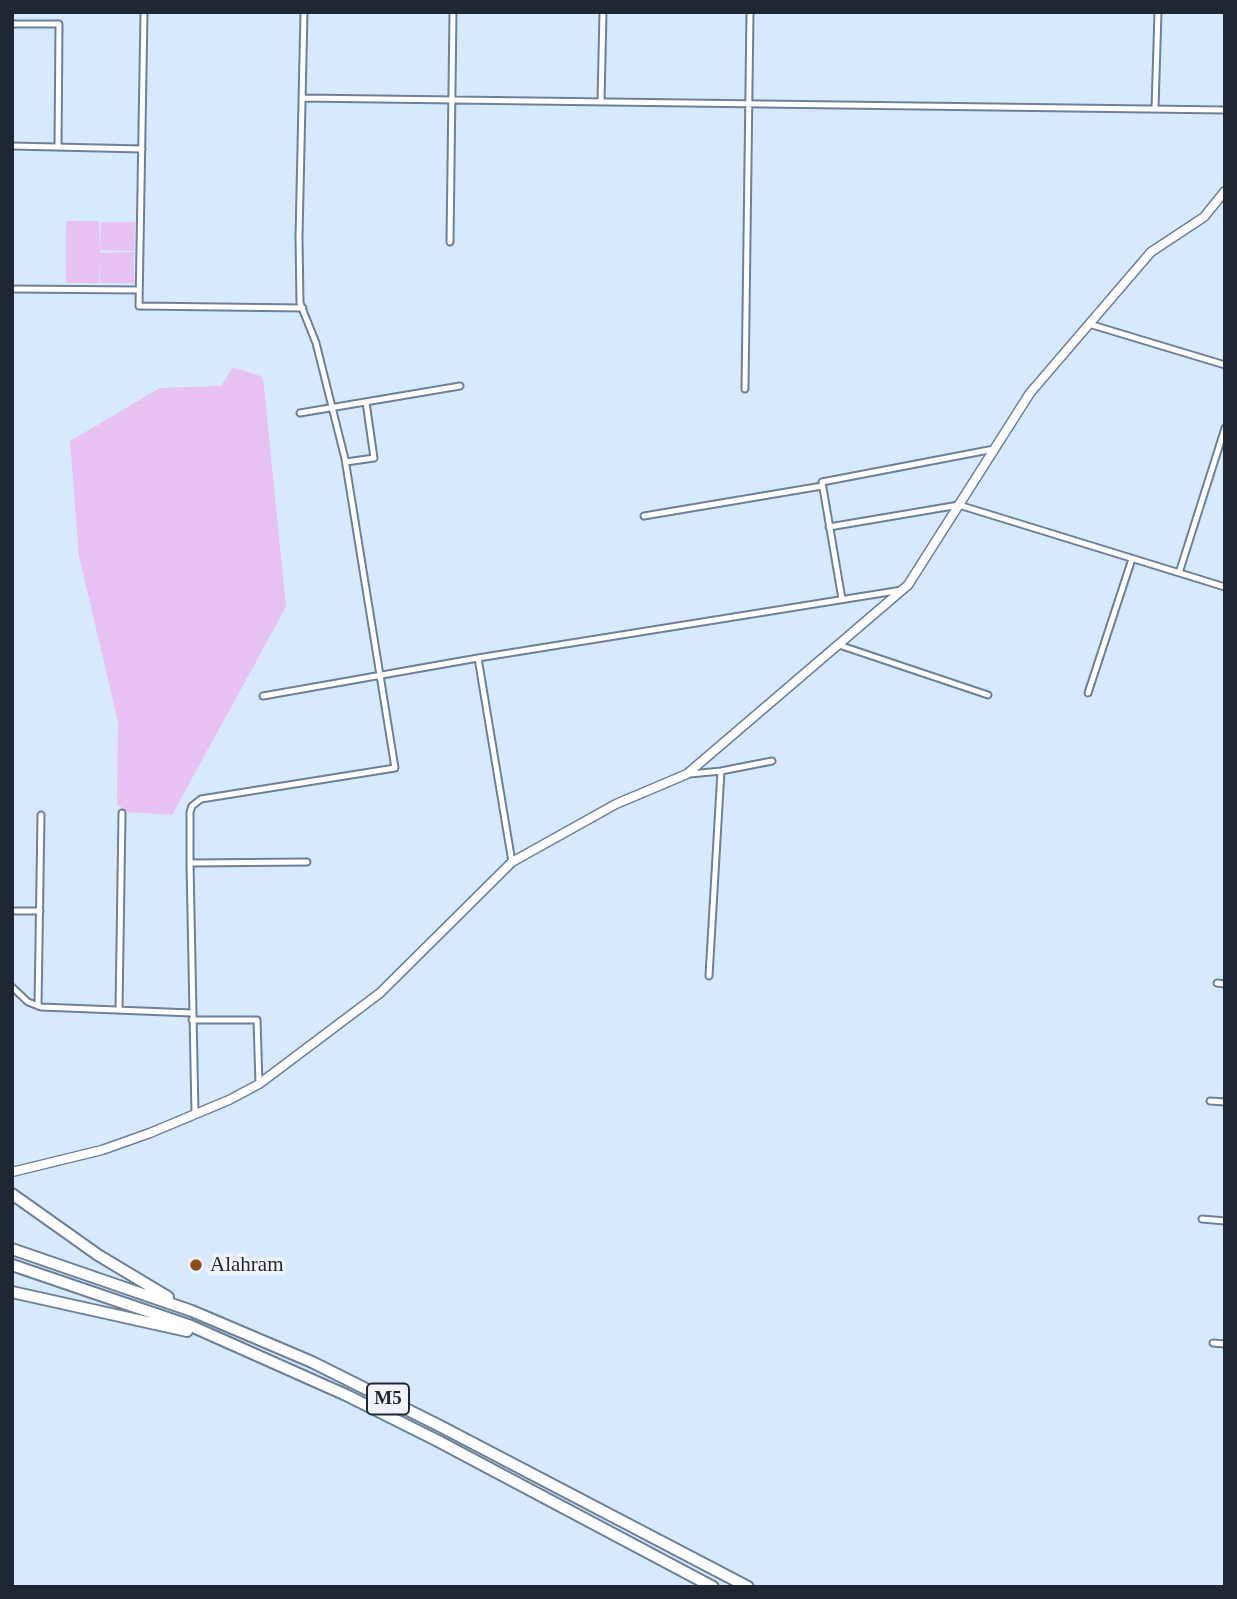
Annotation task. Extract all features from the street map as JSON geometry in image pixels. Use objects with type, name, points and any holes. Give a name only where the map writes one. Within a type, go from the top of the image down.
[{"type":"highway","points":[[12,1194],[98,1255],[192,1311]]},
{"type":"highway","name":"M5","points":[[12,1249],[192,1311],[353,1381],[748,1587]]},
{"type":"highway","name":"M5","points":[[12,1265],[76,1285],[217,1338],[346,1395],[713,1587]]},
{"type":"highway","points":[[12,1292],[217,1338]]},
{"type":"street","points":[[144,12],[139,306],[303,309]]},
{"type":"street","points":[[195,1114],[190,863],[192,806],[201,799],[395,768],[346,462],[316,343],[300,303],[304,12]]},
{"type":"street","points":[[450,242],[453,12]]},
{"type":"street","points":[[601,101],[603,12]]},
{"type":"street","points":[[745,389],[750,12]]},
{"type":"street","points":[[1155,109],[1158,12]]},
{"type":"street","points":[[12,24],[59,24],[58,147]]},
{"type":"street","points":[[302,97],[1225,110]]},
{"type":"street","points":[[12,146],[142,149]]},
{"type":"street","points":[[12,1171],[102,1150],[229,1100],[259,1084],[380,993],[512,862],[616,804],[687,774],[903,589],[1030,393],[1151,252],[1204,217],[1225,191]]},
{"type":"street","points":[[12,289],[139,290]]},
{"type":"street","points":[[1088,324],[1225,365]]},
{"type":"street","points":[[300,414],[460,386]]},
{"type":"street","points":[[346,462],[374,458],[366,402]]},
{"type":"street","points":[[1179,573],[1225,428]]},
{"type":"street","points":[[842,599],[821,482],[994,449]]},
{"type":"street","points":[[644,516],[822,486]]},
{"type":"street","points":[[829,527],[959,505],[1225,587]]},
{"type":"street","points":[[1088,693],[1132,559]]},
{"type":"street","points":[[263,696],[903,589]]},
{"type":"street","points":[[839,645],[988,695]]},
{"type":"street","points":[[478,658],[512,862]]},
{"type":"street","points":[[687,774],[721,771],[772,761]]},
{"type":"street","points":[[709,976],[721,771]]},
{"type":"street","points":[[119,1010],[121,813]]},
{"type":"street","points":[[38,1006],[41,815]]},
{"type":"street","points":[[190,863],[307,862]]},
{"type":"street","points":[[12,911],[40,911]]},
{"type":"street","points":[[1217,983],[1225,984]]},
{"type":"street","points":[[12,987],[28,1002],[38,1006],[257,1020],[259,1084]]},
{"type":"street","points":[[1210,1101],[1225,1102]]},
{"type":"street","points":[[1202,1219],[1225,1221]]},
{"type":"street","points":[[1213,1343],[1225,1344]]},
{"type":"shaded area","points":[[66,221],[99,221],[100,253],[134,252],[134,283],[100,283],[100,261],[99,283],[66,283]]},
{"type":"shaded area","points":[[101,222],[135,222],[134,251],[100,250]]},
{"type":"shaded area","points":[[233,367],[263,377],[286,607],[172,815],[127,812],[117,804],[118,722],[79,556],[70,441],[160,388],[221,386]]},
{"type":"place","name":"Alahram","points":[[196,1265]]}]
